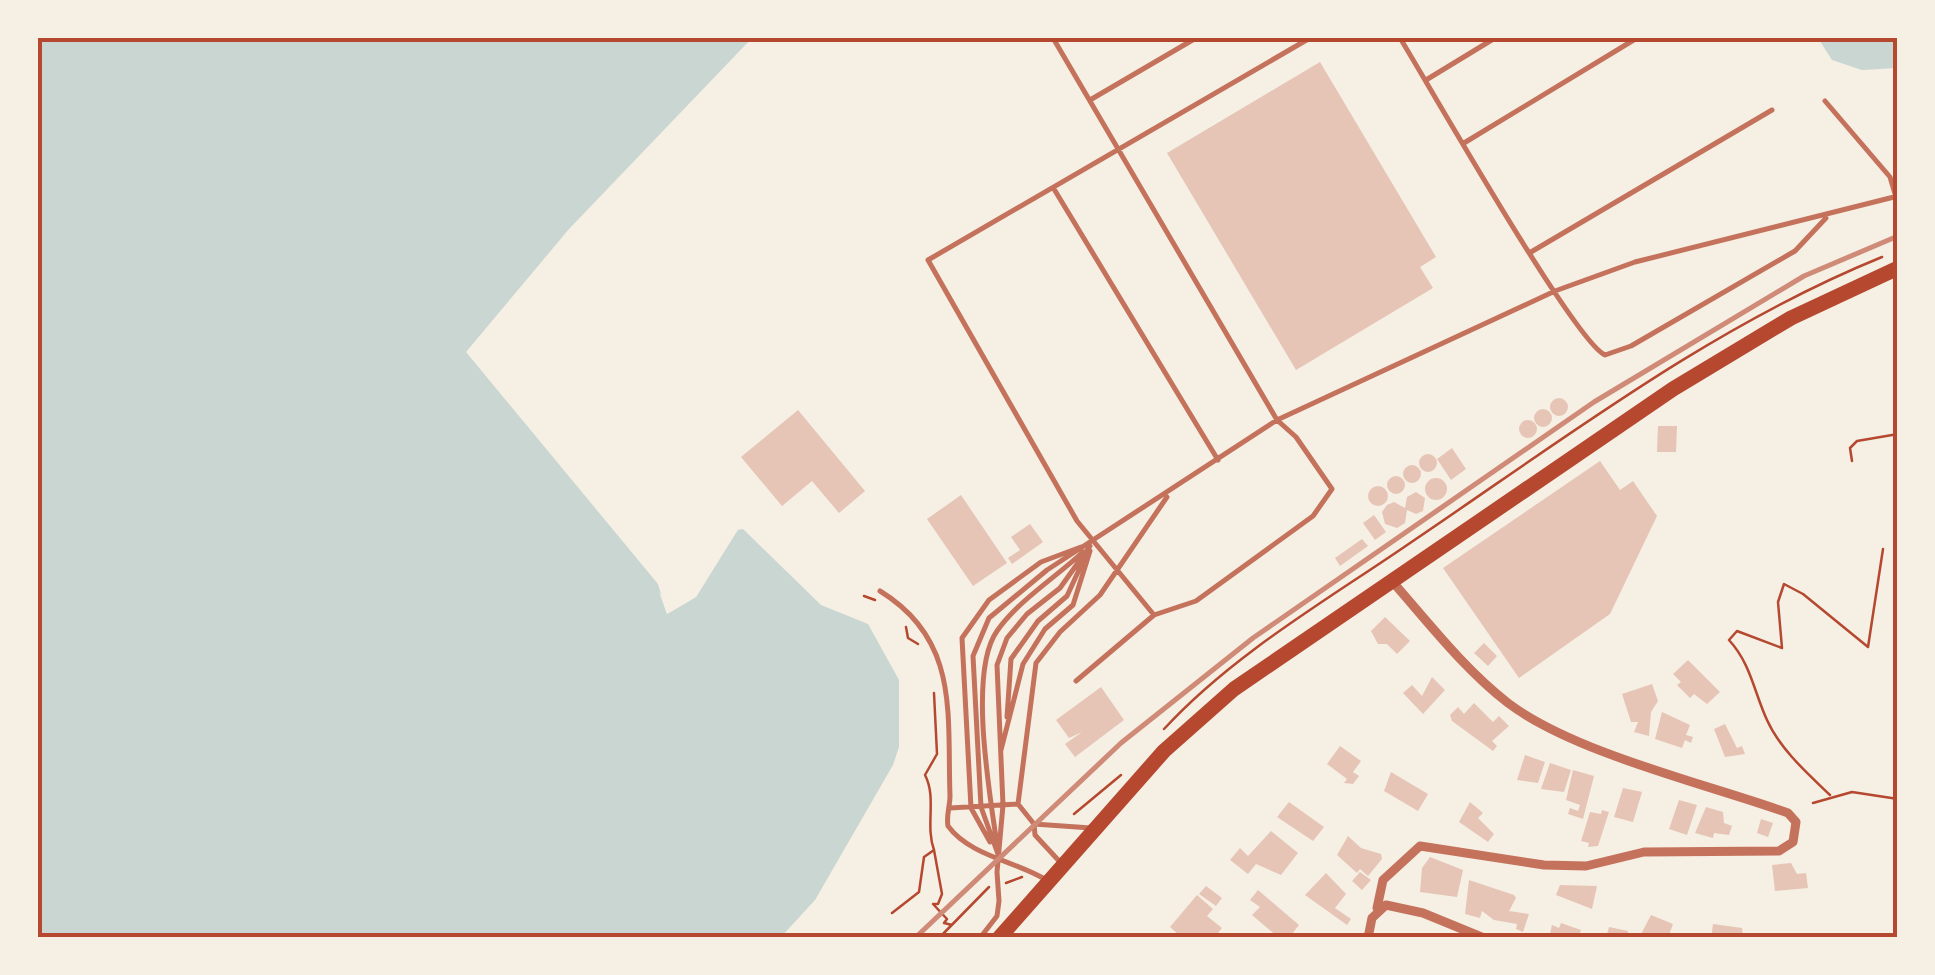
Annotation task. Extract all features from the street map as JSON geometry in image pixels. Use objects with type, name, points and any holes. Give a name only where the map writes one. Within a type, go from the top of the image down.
[{"type":"highway","points":[[999,938],[1193,722],[1391,580],[1740,348],[1834,296],[1898,268]]},
{"type":"street","points":[[1368,938],[1384,880],[1420,846],[1544,864],[1586,866],[1644,852],[1779,851],[1795,836],[1796,822],[1788,813],[1646,766],[1528,716],[1494,691],[1391,580]]},
{"type":"street","points":[[1377,908],[1398,905],[1484,938]]},
{"type":"lane","points":[[1053,38],[1277,420],[1296,437],[1332,489],[1313,516],[1196,601],[1154,615],[1076,681]]},
{"type":"lane","points":[[1090,100],[1196,38]]},
{"type":"lane","points":[[1154,615],[1092,543],[928,260],[1310,38]]},
{"type":"lane","points":[[1400,38],[1554,291],[1596,351],[1616,354],[1794,251],[1828,216]]},
{"type":"lane","points":[[1426,80],[1494,38]]},
{"type":"lane","points":[[1464,142],[1636,38]]},
{"type":"lane","points":[[999,858],[981,807],[972,673],[975,642],[1000,607],[1277,420],[1554,291],[1635,262],[1897,197],[1890,177],[1825,101]]},
{"type":"lane","points":[[1531,252],[1772,110]]},
{"type":"lane","points":[[1053,188],[1218,460]]},
{"type":"lane","points":[[1064,865],[1034,835],[1034,824],[1018,804],[1036,663],[1116,572],[1144,525],[1172,491]]},
{"type":"lane","points":[[1007,721],[1011,659],[1038,620],[1067,596],[1092,543]]},
{"type":"lane","points":[[1000,758],[1024,664],[1045,629],[1073,605],[1092,543]]},
{"type":"lane","points":[[980,938],[997,916],[1003,805],[995,678],[1001,651],[1015,628],[1060,588],[1092,543]]},
{"type":"lane","points":[[999,858],[984,676],[988,647],[1020,606],[1092,543]]},
{"type":"lane","points":[[999,858],[971,808],[960,673],[966,626],[989,600],[1041,562],[1092,543]]},
{"type":"lane","points":[[880,591],[912,616],[940,654],[947,708],[950,808],[946,820],[953,833],[1050,882]]},
{"type":"lane","points":[[950,808],[1018,804]]},
{"type":"lane","points":[[1034,824],[1096,828]]},
{"type":"path","points":[[1852,462],[1850,448],[1857,441],[1897,432]]},
{"type":"path","points":[[1830,795],[1798,763],[1768,722],[1756,685],[1730,640],[1737,631],[1782,648],[1778,602],[1784,584],[1803,594],[1868,648],[1883,549]]},
{"type":"path","points":[[864,596],[878,601]]},
{"type":"path","points":[[905,624],[908,638],[919,645]]},
{"type":"path","points":[[934,694],[937,754],[925,775],[931,796],[927,830],[942,894],[938,904],[933,904],[948,920],[944,923],[953,926]]},
{"type":"path","points":[[1812,803],[1852,792],[1898,799]]},
{"type":"path","points":[[892,913],[919,892],[924,857],[934,850]]},
{"type":"path","points":[[1008,883],[1020,879]]},
{"type":"path","points":[[939,938],[990,887]]},
{"type":"shaded area","points":[[38,38],[752,38],[569,229],[466,352],[658,584],[667,614],[696,597],[737,530],[743,529],[821,605],[868,624],[899,680],[899,747],[893,765],[815,900],[781,937],[38,937]]},
{"type":"shaded area","points":[[1818,38],[1897,38],[1897,68],[1862,70],[1832,60]]},
{"type":"pier","points":[[741,525],[696,597],[667,614],[659,592],[670,608],[686,601],[733,527]]},
{"type":"building","points":[[1320,62],[1436,257],[1420,267],[1433,288],[1296,370],[1167,153]]},
{"type":"building","points":[[1559,398],[1568,407],[1559,416],[1550,407]]},
{"type":"building","points":[[1543,409],[1552,418],[1543,427],[1534,418]]},
{"type":"building","points":[[798,410],[865,491],[839,513],[812,481],[782,506],[741,457]]},
{"type":"building","points":[[1528,420],[1537,429],[1528,438],[1519,429]]},
{"type":"building","points":[[1658,426],[1677,426],[1676,452],[1657,452]]},
{"type":"building","points":[[1452,448],[1466,469],[1451,480],[1437,459]]},
{"type":"building","points":[[1428,454],[1437,463],[1428,472],[1419,463]]},
{"type":"building","points":[[1600,461],[1620,490],[1633,481],[1657,516],[1610,614],[1519,678],[1443,568]]},
{"type":"building","points":[[1412,465],[1421,474],[1412,483],[1403,474]]},
{"type":"building","points":[[1396,476],[1405,485],[1396,494],[1387,485]]},
{"type":"building","points":[[1436,478],[1444,481],[1444,497],[1436,500],[1428,497],[1425,489],[1428,481]]},
{"type":"building","points":[[1378,486],[1388,496],[1378,506],[1368,496]]},
{"type":"building","points":[[1416,492],[1425,498],[1423,511],[1416,514],[1407,510],[1405,523],[1397,528],[1385,524],[1382,512],[1387,505],[1394,502],[1405,508],[1407,497]]},
{"type":"building","points":[[961,495],[1007,563],[973,586],[927,519]]},
{"type":"building","points":[[1374,515],[1386,532],[1375,540],[1363,523]]},
{"type":"building","points":[[1030,524],[1043,542],[1012,564],[1008,558],[1020,550],[1011,537]]},
{"type":"building","points":[[1362,539],[1368,546],[1340,566],[1335,558]]},
{"type":"building","points":[[1385,617],[1410,641],[1397,654],[1387,644],[1378,644],[1371,631]]},
{"type":"building","points":[[1484,643],[1497,656],[1488,666],[1474,653]]},
{"type":"building","points":[[1688,660],[1720,692],[1707,704],[1694,694],[1690,698],[1677,685],[1681,682],[1673,674]]},
{"type":"building","points":[[1432,677],[1445,690],[1423,714],[1403,693],[1412,685],[1422,696]]},
{"type":"building","points":[[1652,684],[1658,701],[1651,712],[1649,736],[1634,732],[1638,722],[1631,722],[1622,694]]},
{"type":"building","points":[[1101,687],[1124,720],[1075,757],[1065,744],[1082,732],[1069,738],[1056,720]]},
{"type":"building","points":[[1474,703],[1493,722],[1499,716],[1509,726],[1492,741],[1497,746],[1493,751],[1452,721],[1450,715],[1458,707],[1464,714]]},
{"type":"building","points":[[1662,712],[1690,725],[1686,735],[1693,737],[1691,743],[1685,740],[1682,748],[1655,739]]},
{"type":"building","points":[[1725,724],[1737,748],[1742,746],[1745,754],[1725,757],[1714,729]]},
{"type":"building","points":[[1340,746],[1361,761],[1353,772],[1359,776],[1353,784],[1344,783],[1347,779],[1327,764]]},
{"type":"building","points":[[1525,755],[1545,762],[1538,783],[1517,780]]},
{"type":"building","points":[[1550,763],[1571,770],[1564,792],[1541,789]]},
{"type":"building","points":[[1573,770],[1594,776],[1583,819],[1568,814],[1570,808],[1578,811],[1580,805],[1566,800]]},
{"type":"building","points":[[1391,772],[1428,794],[1418,811],[1384,791]]},
{"type":"building","points":[[1623,788],[1642,792],[1633,822],[1614,817]]},
{"type":"building","points":[[1679,800],[1697,805],[1687,835],[1669,829]]},
{"type":"building","points":[[1289,802],[1324,827],[1313,841],[1277,817]]},
{"type":"building","points":[[1470,802],[1483,813],[1478,818],[1494,834],[1488,842],[1459,822]]},
{"type":"building","points":[[1706,807],[1723,812],[1724,823],[1732,826],[1729,835],[1714,833],[1713,838],[1695,833]]},
{"type":"building","points":[[1602,810],[1609,812],[1598,846],[1588,847],[1589,843],[1581,841],[1590,812],[1601,814]]},
{"type":"building","points":[[1761,819],[1773,823],[1768,837],[1757,833]]},
{"type":"building","points":[[1271,831],[1298,853],[1281,875],[1256,864],[1248,874],[1230,860],[1240,848],[1248,856]]},
{"type":"building","points":[[1348,836],[1361,848],[1381,854],[1382,859],[1368,876],[1360,869],[1357,873],[1337,855]]},
{"type":"building","points":[[1430,857],[1463,870],[1457,897],[1420,892],[1422,868]]},
{"type":"building","points":[[1791,863],[1797,874],[1806,873],[1808,888],[1775,891],[1772,865]]},
{"type":"building","points":[[1360,872],[1371,880],[1362,890],[1352,881]]},
{"type":"building","points":[[1326,873],[1346,894],[1335,908],[1351,919],[1347,925],[1305,895]]},
{"type":"building","points":[[1469,880],[1514,895],[1509,911],[1529,914],[1523,932],[1516,929],[1517,924],[1494,920],[1482,911],[1480,918],[1465,914]]},
{"type":"building","points":[[1560,885],[1597,886],[1592,909],[1556,895]]},
{"type":"building","points":[[1206,886],[1222,898],[1216,906],[1199,894]]},
{"type":"building","points":[[1258,890],[1299,925],[1289,938],[1279,938],[1252,915],[1260,907],[1250,900]]},
{"type":"building","points":[[1197,895],[1213,909],[1207,916],[1222,928],[1214,938],[1182,938],[1170,927]]},
{"type":"building","points":[[1651,915],[1673,924],[1668,938],[1639,938]]},
{"type":"building","points":[[1561,923],[1581,930],[1578,938],[1549,938],[1552,925],[1559,928]]},
{"type":"building","points":[[1713,924],[1742,928],[1743,938],[1711,938]]},
{"type":"building","points":[[1609,927],[1628,931],[1627,938],[1606,938]]},
{"type":"railway","points":[[915,938],[1121,743],[1253,638],[1594,402],[1804,276],[1898,236]]}]
